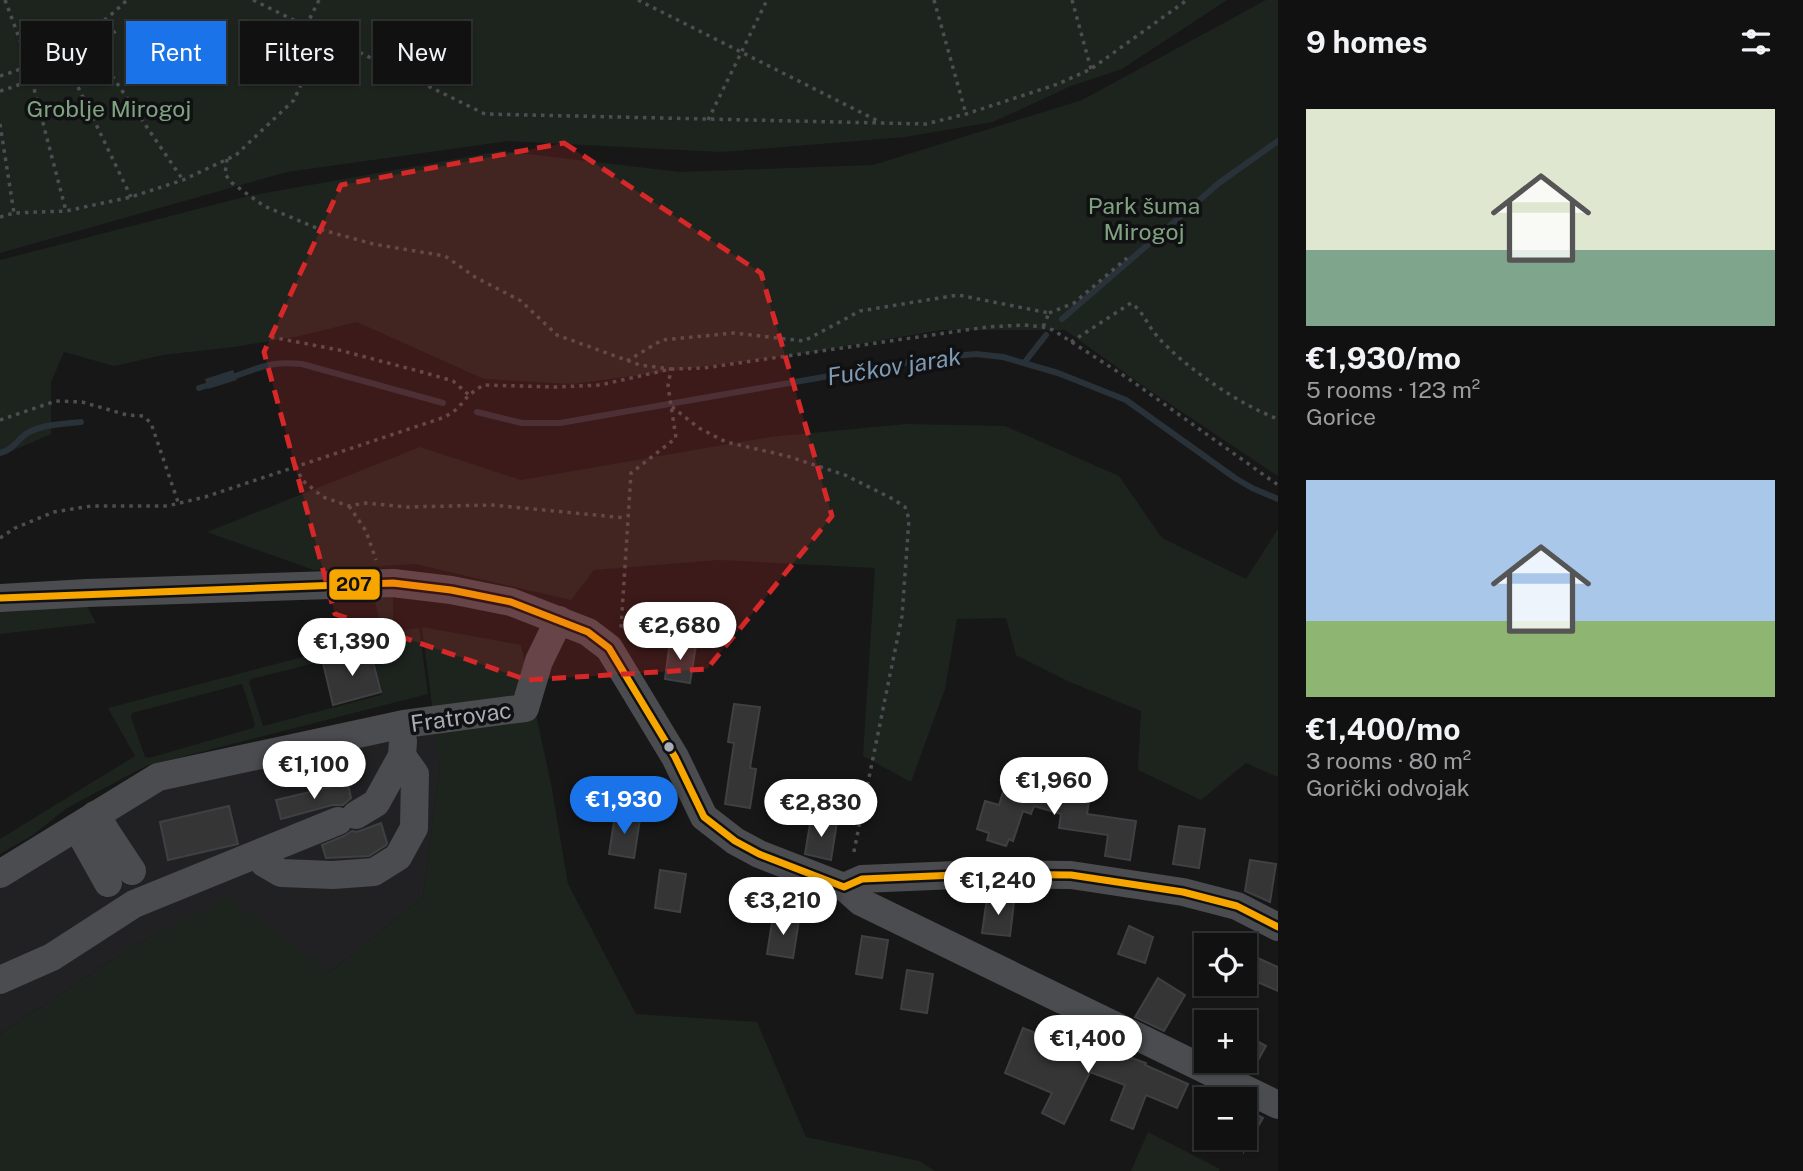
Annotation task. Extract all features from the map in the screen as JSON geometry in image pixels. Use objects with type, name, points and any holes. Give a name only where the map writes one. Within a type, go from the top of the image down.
[{"type":"street","points":[[0,598],[393,583],[511,602],[559,620],[588,632],[609,648],[675,757],[704,817],[735,841],[759,854],[846,887],[861,902],[1278,1105]]},
{"type":"street","name":"Fratrovac","points":[[0,874],[100,822],[158,777],[404,724],[525,708],[539,661],[559,620]]},
{"type":"street","points":[[0,980],[52,957],[134,904],[347,818],[376,803],[402,756],[404,724]]},
{"type":"street","points":[[258,854],[264,863],[281,873],[333,875],[374,872],[398,857],[414,828],[415,774],[402,756]]},
{"type":"street","points":[[100,822],[120,877]]},
{"type":"street","points":[[846,887],[862,879],[980,874],[1071,875],[1182,892],[1237,906],[1278,927]]},
{"type":"path","points":[[5,0],[21,43]]},
{"type":"path","points":[[106,21],[127,0]]},
{"type":"path","points":[[253,0],[296,21]]},
{"type":"path","points":[[308,21],[319,0]]},
{"type":"path","points":[[639,0],[880,122]]},
{"type":"path","points":[[708,120],[767,0]]},
{"type":"path","points":[[934,0],[966,114]]},
{"type":"path","points":[[1072,0],[1091,69]]},
{"type":"path","points":[[359,53],[485,114],[926,124],[1058,84],[1091,69],[1187,0]]},
{"type":"path","points":[[112,34],[117,30]]},
{"type":"path","points":[[0,76],[21,70]]},
{"type":"path","points":[[112,76],[183,180]]},
{"type":"path","points":[[0,91],[22,84]]},
{"type":"path","points":[[33,84],[65,211]]},
{"type":"path","points":[[77,84],[131,197]]},
{"type":"path","points":[[0,216],[65,211],[131,197],[183,180],[236,155],[294,100],[301,84]]},
{"type":"path","points":[[0,124],[14,213]]},
{"type":"path","points":[[227,159],[225,174],[232,183],[264,206],[319,229],[373,244],[445,256],[475,277],[521,301],[557,335],[640,365],[671,369],[704,368],[987,327],[1043,327],[1129,379],[1278,485]]},
{"type":"path","points":[[627,360],[662,340],[734,334],[804,341],[860,312],[958,295],[1049,313],[1073,303],[1127,258]]},
{"type":"path","points":[[1071,342],[1131,303],[1141,309],[1157,336],[1201,375],[1264,414],[1278,419]]},
{"type":"path","points":[[1043,327],[1049,313]]},
{"type":"path","points":[[271,337],[339,350],[453,381],[469,395]]},
{"type":"path","points":[[621,631],[626,518],[631,473],[676,438],[668,386],[671,369]]},
{"type":"path","points":[[0,538],[15,528],[54,512],[91,506],[167,506],[205,497],[445,416],[483,386],[600,385],[671,369]]},
{"type":"path","points":[[0,420],[57,401],[82,402],[127,415],[143,416],[151,423],[178,503]]},
{"type":"path","points":[[672,407],[699,428],[726,442],[788,456],[845,475],[905,507],[909,519],[902,616],[846,887]]},
{"type":"path","points":[[296,466],[302,480],[323,497],[349,506],[365,503],[407,507],[492,505],[626,518]]},
{"type":"path","points":[[349,506],[366,531],[376,561],[378,584]]},
{"type":"highlighted area","points":[[564,143],[761,273],[832,516],[707,669],[527,680],[335,614],[264,352],[341,185]]},
{"type":"shaded area","points":[[233,370],[237,380],[208,389],[205,379]]},
{"type":"shaded area","points":[[437,732],[440,767],[423,897],[330,972],[228,898],[130,948],[0,1034],[0,883],[159,786]]},
{"type":"green space","name":"Groblje Mirogoj","points":[[0,0],[1227,0],[1122,69],[1071,86],[993,122],[905,137],[721,152],[508,141],[287,172],[0,253]]},
{"type":"green space","name":"Park šuma Mirogoj","points":[[1266,0],[1278,0],[1278,476],[1065,330],[941,330],[807,353],[572,384],[484,379],[357,322],[300,336],[163,355],[114,366],[64,352],[51,382],[51,434],[0,456],[0,260],[248,196],[501,151],[680,172],[873,165],[1082,100]]},
{"type":"green space","points":[[905,424],[1005,426],[1119,476],[1162,538],[1246,579],[1278,529],[1278,777],[1246,763],[1201,800],[1138,770],[1141,711],[1070,682],[1016,655],[1006,618],[957,619],[945,689],[911,782],[863,756],[875,568],[719,560],[594,570],[571,600],[415,564],[314,570],[207,532],[420,447],[521,480],[770,437]]},
{"type":"green space","points":[[373,593],[393,594],[393,631],[419,628],[428,694],[146,766],[67,808],[33,835],[0,854],[0,839],[135,756],[108,708],[383,636]],"holes":[[[371,649],[381,695],[263,726],[249,682],[251,679]],[[242,684],[255,724],[253,728],[145,757],[132,713]]]},
{"type":"green space","points":[[86,604],[96,623],[0,634],[0,608]]},
{"type":"green space","points":[[422,627],[521,645],[551,784],[568,884],[636,1014],[757,1022],[806,1137],[919,1161],[935,1171],[0,1171],[0,1034],[130,948],[228,897],[330,972],[423,897],[440,767]]},
{"type":"green space","points":[[1148,1132],[1220,1169],[1219,1171],[1131,1171]]},
{"type":"building","points":[[670,641],[696,645],[690,683],[665,679]]},
{"type":"building","points":[[370,650],[381,692],[333,705],[323,663]]},
{"type":"building","points":[[734,704],[760,707],[750,768],[756,769],[750,808],[725,804],[734,743],[728,742]]},
{"type":"building","points":[[1007,779],[1064,796],[1065,790],[1090,794],[1087,814],[1136,821],[1130,860],[1105,856],[1108,835],[1059,828],[1061,814],[1034,806],[1031,814],[1023,811],[1013,841],[1009,839],[1006,846],[987,840],[989,833],[977,829],[985,801],[999,805]]},
{"type":"building","points":[[348,783],[351,798],[343,805],[332,805],[281,819],[276,800]]},
{"type":"building","points":[[229,806],[238,844],[168,860],[160,822]]},
{"type":"building","points":[[615,815],[640,819],[634,858],[609,854]]},
{"type":"building","points":[[811,818],[837,822],[831,860],[805,854]]},
{"type":"building","points":[[381,823],[387,843],[369,856],[326,858],[322,845],[352,831],[357,832]]},
{"type":"building","points":[[1179,826],[1205,829],[1199,868],[1173,864]]},
{"type":"building","points":[[1250,860],[1276,864],[1270,902],[1245,891]]},
{"type":"building","points":[[660,870],[686,874],[680,912],[655,908]]},
{"type":"building","points":[[987,898],[1014,902],[1010,936],[982,933]]},
{"type":"building","points":[[773,916],[799,920],[793,958],[767,954]]},
{"type":"building","points":[[1129,926],[1153,937],[1145,963],[1118,954]]},
{"type":"building","points":[[862,936],[888,940],[882,978],[856,974]]},
{"type":"building","points":[[1257,958],[1278,967],[1278,991],[1257,982]]},
{"type":"building","points":[[907,970],[933,974],[927,1013],[901,1009]]},
{"type":"building","points":[[1158,978],[1185,995],[1164,1031],[1135,1017]]},
{"type":"building","points":[[1023,1028],[1070,1047],[1078,1032],[1112,1051],[1146,1063],[1145,1065],[1188,1084],[1177,1108],[1146,1095],[1133,1129],[1111,1120],[1125,1085],[1090,1072],[1064,1124],[1042,1113],[1052,1093],[1005,1073]]},
{"type":"building","points":[[1257,1041],[1266,1046],[1257,1062]]},
{"type":"building","points":[[1257,1115],[1263,1118],[1257,1128]]},
{"type":"waterway","points":[[1062,319],[1219,183],[1278,141]]},
{"type":"waterway","points":[[1024,363],[1046,335]]},
{"type":"waterway","name":"Fučkov jarak","points":[[477,412],[522,423],[560,423],[932,358],[976,354],[1003,357],[1058,373],[1126,400],[1235,478],[1278,499]]},
{"type":"waterway","name":"Fučkov jarak","points":[[229,378],[272,364],[302,364],[443,403]]},
{"type":"waterway","name":"Fučkov jarak","points":[[199,388],[212,384]]},
{"type":"waterway","name":"Fučkov jarak","points":[[0,453],[39,428],[81,422]]},
{"type":"transit line","name":"207","points":[[0,598],[393,583],[451,590],[511,602],[588,632],[609,648],[675,757],[704,817],[735,841],[759,854],[844,887],[862,879],[980,874],[1071,875],[1183,892],[1237,906],[1278,927]]}]
